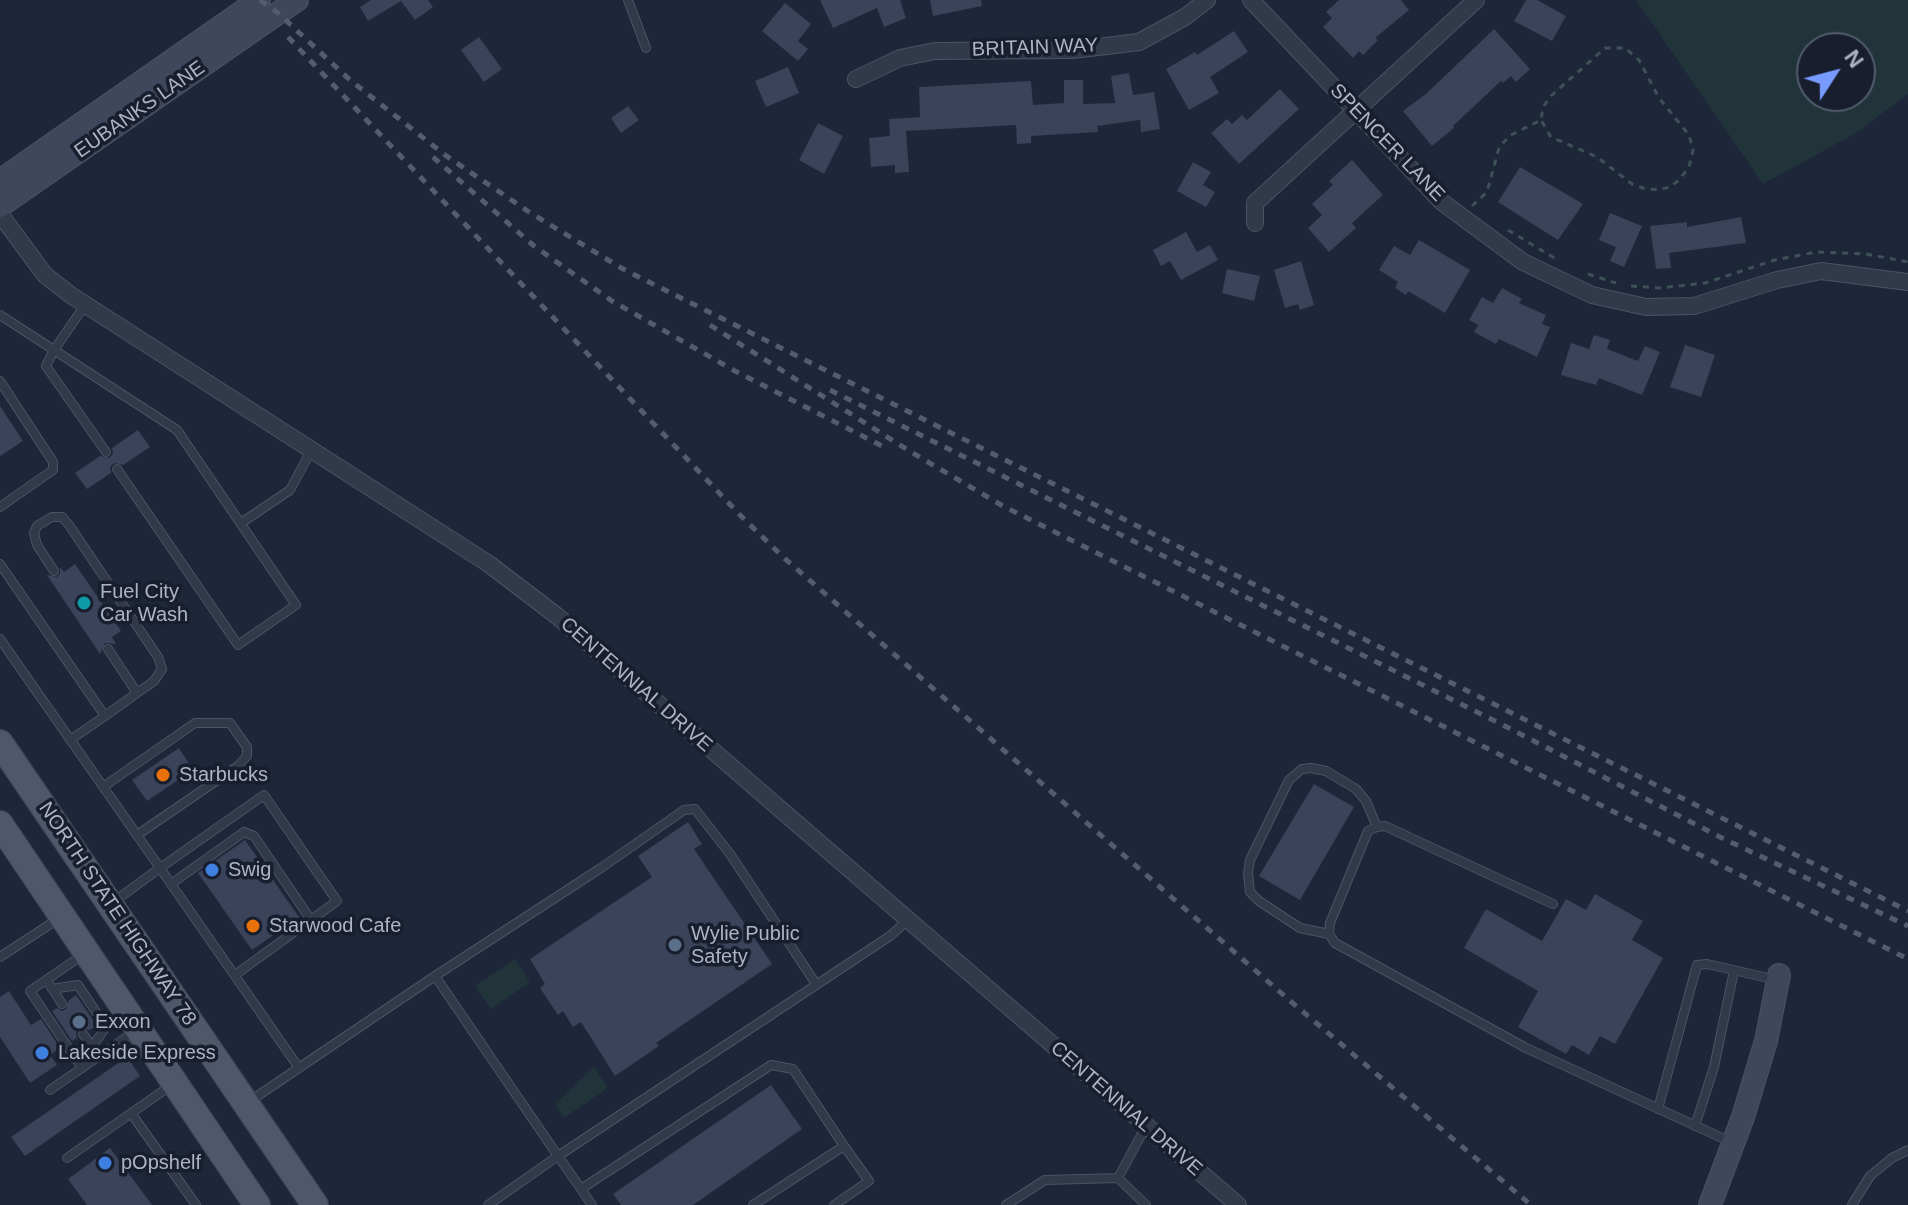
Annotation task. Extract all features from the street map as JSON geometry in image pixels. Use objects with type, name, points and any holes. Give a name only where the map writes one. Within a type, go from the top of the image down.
[{"type":"main road","name":"NORTH STATE HIGHWAY 78","points":[[0,743],[315,1205]]},
{"type":"main road","points":[[0,824],[257,1205]]},
{"type":"main road","points":[[74,933],[110,905]]},
{"type":"street","name":"EUBANKS LANE","points":[[0,181],[259,0]]},
{"type":"street","name":"EUBANKS LANE","points":[[0,206],[297,0]]},
{"type":"street","name":"BRITAIN WAY","points":[[856,79],[900,58],[935,51],[1073,50],[1139,42],[1185,17],[1207,0]]},
{"type":"street","name":"SPENCER LANE","points":[[1251,0],[1442,202],[1523,262],[1592,295],[1646,307],[1694,306],[1777,280],[1821,271],[1908,282]]},
{"type":"street","points":[[1255,223],[1255,203],[1476,0]]},
{"type":"street","name":"CENTENNIAL DRIVE","points":[[0,214],[45,275],[85,305],[489,564],[557,616],[1238,1205]]},
{"type":"street","points":[[1710,1205],[1766,1041],[1779,978]]},
{"type":"lane","points":[[628,0],[646,48]]},
{"type":"lane","points":[[85,305],[46,366],[106,452]]},
{"type":"lane","points":[[0,315],[177,430],[296,605],[238,645],[117,469]]},
{"type":"lane","points":[[0,381],[53,462],[53,470],[0,507]]},
{"type":"lane","points":[[241,523],[290,490],[312,449]]},
{"type":"lane","points":[[54,571],[37,545],[34,533],[37,526],[52,517],[62,517],[158,657],[162,669],[154,681],[70,740]]},
{"type":"lane","points":[[0,564],[105,716]]},
{"type":"lane","points":[[0,639],[299,1068]]},
{"type":"lane","points":[[108,649],[137,693]]},
{"type":"lane","points":[[103,787],[195,723],[230,723],[247,747],[247,756],[238,766],[137,835]]},
{"type":"lane","points":[[1329,934],[1300,928],[1259,901],[1250,892],[1250,860],[1289,780],[1302,769],[1326,771],[1356,789],[1366,801],[1377,827]]},
{"type":"lane","points":[[110,905],[264,795],[337,901],[235,975]]},
{"type":"lane","points":[[246,1103],[684,810],[695,809],[730,854],[816,984]]},
{"type":"lane","points":[[1553,904],[1385,826],[1377,827],[1368,831],[1330,923],[1329,934],[1335,943],[1526,1048],[1733,1144]]},
{"type":"lane","points":[[171,884],[244,832],[254,836],[311,920]]},
{"type":"lane","points":[[488,1205],[890,936],[908,920]]},
{"type":"lane","points":[[0,957],[74,933]]},
{"type":"lane","points":[[74,933],[46,979],[30,991],[82,1068]]},
{"type":"lane","points":[[1658,1109],[1697,965],[1707,964],[1779,978]]},
{"type":"lane","points":[[1695,1126],[1714,1067],[1734,971]]},
{"type":"lane","points":[[435,976],[592,1205]]},
{"type":"lane","points":[[46,979],[62,1004]]},
{"type":"lane","points":[[52,989],[78,985],[106,1027],[92,1047]]},
{"type":"lane","points":[[50,1090],[138,1029]]},
{"type":"lane","points":[[83,1034],[99,1056]]},
{"type":"lane","points":[[581,1189],[771,1065],[793,1069],[869,1181],[834,1205]]},
{"type":"lane","points":[[67,1158],[174,1083]]},
{"type":"lane","points":[[131,1113],[196,1205]]},
{"type":"lane","points":[[1118,1178],[1146,1126]]},
{"type":"lane","points":[[753,1205],[844,1146]]},
{"type":"lane","points":[[1852,1205],[1870,1176],[1892,1158],[1908,1150]]},
{"type":"lane","points":[[1006,1205],[1045,1180],[1118,1178],[1146,1205]]},
{"type":"path","points":[[1625,48],[1639,60],[1659,98],[1689,135],[1693,150],[1689,167],[1670,187],[1658,190],[1643,188],[1632,184],[1597,157],[1551,137],[1541,120],[1543,107],[1551,96],[1600,51],[1625,48]]},
{"type":"path","points":[[1465,205],[1470,209],[1487,192],[1499,148],[1509,136],[1541,120]]},
{"type":"path","points":[[1499,224],[1566,265]]},
{"type":"path","points":[[1628,286],[1680,287],[1721,278],[1775,260],[1816,252],[1866,254],[1908,262]]},
{"type":"path","points":[[1586,273],[1618,284]]},
{"type":"shaded area","points":[[1636,0],[1908,0],[1908,94],[1854,134],[1763,184]]},
{"type":"shaded area","points":[[515,959],[530,982],[491,1009],[475,986]]},
{"type":"shaded area","points":[[594,1067],[608,1088],[564,1118],[555,1104]]},
{"type":"building","points":[[371,0],[428,0],[433,7],[415,20],[401,1],[368,21],[360,7]]},
{"type":"building","points":[[820,0],[900,0],[906,18],[884,27],[877,8],[833,28]]},
{"type":"building","points":[[930,0],[981,0],[982,6],[933,16]]},
{"type":"building","points":[[1339,0],[1401,0],[1409,10],[1375,38],[1378,40],[1363,55],[1359,51],[1353,58],[1323,27],[1332,18],[1326,12]]},
{"type":"building","points":[[1526,0],[1537,0],[1566,16],[1552,41],[1514,21]]},
{"type":"building","points":[[785,3],[811,24],[798,41],[808,49],[798,61],[762,31]]},
{"type":"building","points":[[1494,29],[1530,69],[1516,82],[1511,76],[1503,83],[1501,81],[1432,146],[1403,111],[1427,93]]},
{"type":"building","points":[[1234,31],[1248,52],[1210,77],[1219,93],[1189,110],[1166,69],[1195,52],[1197,55]]},
{"type":"building","points":[[479,37],[502,69],[484,82],[461,50]]},
{"type":"building","points":[[788,67],[799,93],[766,107],[755,81]]},
{"type":"building","points":[[1129,73],[1133,95],[1154,92],[1160,129],[1141,132],[1140,120],[1097,126],[1098,132],[1031,136],[1031,143],[1017,144],[1016,125],[906,131],[909,172],[895,173],[895,165],[871,167],[869,138],[890,136],[889,119],[920,117],[919,87],[1031,81],[1033,105],[1064,103],[1064,80],[1083,80],[1083,104],[1115,103],[1111,76]]},
{"type":"building","points":[[1280,89],[1299,109],[1239,164],[1211,133],[1227,119],[1232,124],[1242,115],[1247,120]]},
{"type":"building","points":[[628,106],[639,120],[621,133],[611,118]]},
{"type":"building","points":[[818,123],[843,136],[824,174],[799,160]]},
{"type":"building","points":[[1352,160],[1383,195],[1352,223],[1356,228],[1329,252],[1308,228],[1322,215],[1312,204],[1333,185],[1329,181]]},
{"type":"building","points":[[1193,162],[1211,172],[1203,185],[1215,192],[1206,207],[1177,191]]},
{"type":"building","points":[[1520,167],[1583,204],[1558,240],[1498,202]]},
{"type":"building","points":[[1610,213],[1642,226],[1624,267],[1610,261],[1616,247],[1599,240]]},
{"type":"building","points":[[1741,217],[1746,243],[1669,253],[1671,268],[1656,269],[1650,226],[1687,222],[1687,227]]},
{"type":"building","points":[[1186,232],[1197,252],[1210,245],[1218,260],[1181,280],[1170,261],[1161,266],[1153,250]]},
{"type":"building","points":[[1419,240],[1470,270],[1445,313],[1408,291],[1406,295],[1395,288],[1398,282],[1379,270],[1394,246],[1410,255]]},
{"type":"building","points":[[1301,261],[1314,305],[1300,310],[1298,304],[1285,308],[1274,270]]},
{"type":"building","points":[[1227,269],[1260,276],[1254,301],[1222,293]]},
{"type":"building","points":[[1502,288],[1522,299],[1519,303],[1546,315],[1542,324],[1550,327],[1537,357],[1499,339],[1496,344],[1474,332],[1478,325],[1469,320],[1482,297],[1493,303]]},
{"type":"building","points":[[1594,335],[1610,340],[1607,349],[1638,361],[1645,346],[1660,352],[1642,395],[1599,378],[1596,385],[1561,375],[1571,343],[1589,349]]},
{"type":"building","points":[[1685,345],[1715,355],[1701,397],[1670,387]]},
{"type":"building","points":[[0,406],[23,441],[0,456]]},
{"type":"building","points":[[138,430],[150,447],[123,465],[114,463],[110,467],[111,473],[87,489],[75,473],[100,456],[109,458],[113,454],[112,448]]},
{"type":"building","name":"Fuel City Car Wash","points":[[75,564],[121,631],[112,637],[116,644],[105,643],[100,654],[47,575],[57,577],[60,567],[64,572]]},
{"type":"building","name":"Starbucks","points":[[179,748],[193,770],[147,801],[132,780]]},
{"type":"building","points":[[1314,784],[1354,807],[1300,900],[1259,876]]},
{"type":"building","name":"Wylie Public Safety","points":[[688,822],[702,844],[694,849],[772,964],[656,1043],[659,1046],[615,1076],[581,1022],[573,1027],[563,1011],[558,1015],[540,988],[545,984],[530,959],[652,877],[638,856]]},
{"type":"building","points":[[245,840],[299,917],[252,950],[198,873]]},
{"type":"building","points":[[1595,894],[1643,921],[1632,940],[1663,958],[1615,1044],[1600,1036],[1589,1055],[1572,1045],[1566,1054],[1518,1027],[1538,991],[1464,948],[1486,909],[1542,941],[1566,899],[1586,910]]},
{"type":"building","points":[[9,991],[31,1025],[41,1019],[60,1048],[50,1055],[57,1065],[30,1083],[0,1037],[0,997]]},
{"type":"building","points":[[76,995],[97,1026],[89,1030],[80,1028],[76,1032],[77,1038],[72,1041],[52,1011],[66,1009],[68,1001]]},
{"type":"building","points":[[127,1057],[140,1076],[25,1156],[11,1137]]},
{"type":"building","points":[[771,1085],[802,1129],[693,1205],[621,1205],[613,1194]]},
{"type":"building","name":"pOpshelf","points":[[110,1148],[152,1205],[87,1205],[68,1179]]},
{"type":"railway","points":[[260,0],[350,80],[445,155],[529,212],[623,269],[1908,911]]},
{"type":"railway","points":[[288,37],[783,557],[1288,999],[1531,1205]]},
{"type":"railway","points":[[433,157],[534,246],[612,301],[735,371],[888,449]]},
{"type":"railway","points":[[710,325],[911,452],[1003,506],[1908,959]]},
{"type":"railway","points":[[830,390],[1499,723],[1722,838],[1908,926]]},
{"type":"place","name":"Fuel City Car Wash","points":[[84,603]]},
{"type":"place","name":"Starbucks","points":[[163,775]]},
{"type":"place","name":"Swig","points":[[212,870]]},
{"type":"place","name":"Starwood Cafe","points":[[253,926]]},
{"type":"place","name":"Wylie Public Safety","points":[[675,945]]},
{"type":"place","name":"Exxon","points":[[79,1022]]},
{"type":"place","name":"Lakeside Express","points":[[42,1053]]},
{"type":"place","name":"pOpshelf","points":[[105,1163]]}]
